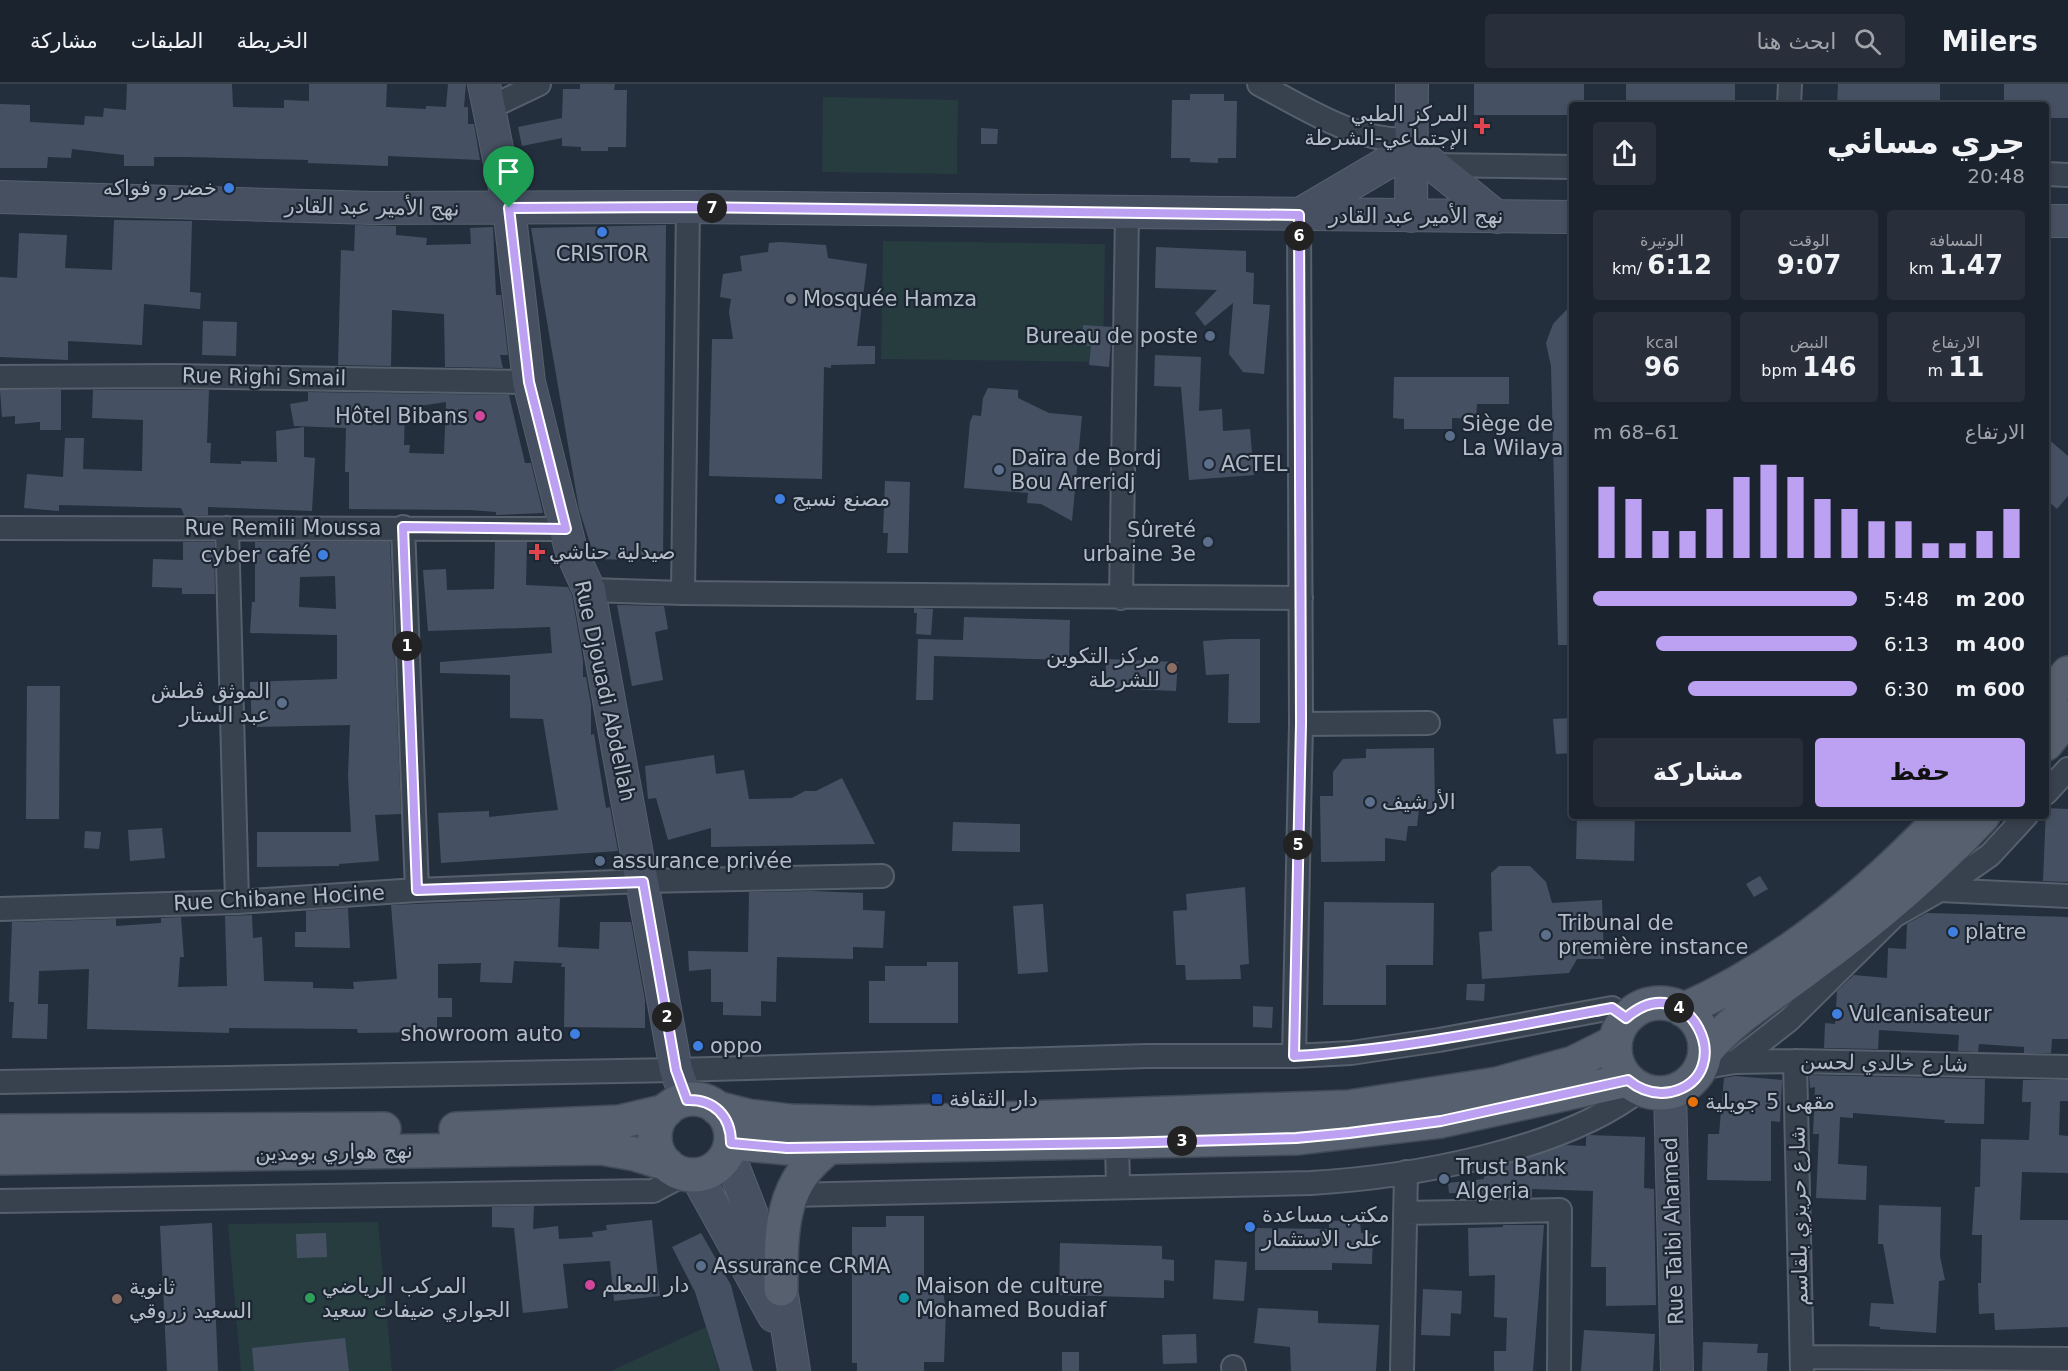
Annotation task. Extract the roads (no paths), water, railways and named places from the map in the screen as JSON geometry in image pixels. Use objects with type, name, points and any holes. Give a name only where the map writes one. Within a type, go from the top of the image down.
[{"type":"main road","points":[[1411,216],[1418,151],[1412,84]]},
{"type":"main road","name":"Rue Djouadi Abdellah","points":[[487,96],[509,208],[529,382],[571,550],[589,590],[676,1070],[690,1106]]},
{"type":"main road","points":[[1299,215],[1418,151]]},
{"type":"main road","points":[[1418,151],[1497,217]]},
{"type":"main road","name":"نهج الأمير عبد القادر","points":[[0,197],[373,208],[688,207],[1569,217]]},
{"type":"main road","points":[[2049,221],[2068,221]]},
{"type":"main road","points":[[2049,696],[2068,673]]},
{"type":"main road","points":[[2049,740],[2068,717]]},
{"type":"main road","points":[[1683,1010],[1740,981],[1808,937],[1883,877],[1940,819]]},
{"type":"main road","points":[[787,1337],[683,1171],[656,1144],[656,1132],[690,1106],[765,1119],[814,1123],[1118,1129],[1296,1138],[1407,1127],[1646,1087],[1685,1085],[1713,1061],[1736,1019],[1810,967],[1914,885],[1980,819]]},
{"type":"main road","points":[[729,1148],[829,1148],[1118,1129],[1402,1101],[1497,1084],[1544,1073],[1573,1063],[1621,1030],[1641,1008],[1652,1004],[1671,1005],[1683,1010],[1700,1028],[1713,1061]]},
{"type":"main road","points":[[1621,1030],[1617,1062],[1646,1087]]},
{"type":"main road","name":"Rue Taibi Ahamed","points":[[1646,1087],[1677,1371]]},
{"type":"main road","points":[[690,1106],[728,1124],[729,1148],[781,1289]]},
{"type":"main road","name":"نهج هواري بومدين","points":[[0,1158],[101,1143],[619,1122],[690,1106]]},
{"type":"main road","points":[[0,1113],[101,1143]]},
{"type":"main road","name":"نهج هواري بومدين","points":[[0,1131],[101,1143],[601,1148],[635,1154],[683,1171]]},
{"type":"main road","points":[[0,1178],[101,1143]]},
{"type":"main road","points":[[683,1171],[715,1168],[729,1148]]},
{"type":"main road","points":[[794,1371],[781,1289],[782,1227],[790,1195],[804,1170],[829,1148]]},
{"type":"street","points":[[487,96],[539,84]]},
{"type":"street","points":[[1259,84],[1350,131],[1418,151],[1569,167]]},
{"type":"street","points":[[1789,102],[1790,84]]},
{"type":"street","points":[[2049,174],[2068,175]]},
{"type":"street","points":[[683,593],[688,207]]},
{"type":"street","points":[[1121,598],[1127,213]]},
{"type":"street","points":[[1294,1056],[1301,723],[1299,215]]},
{"type":"street","name":"Rue Righi Smail","points":[[0,377],[172,376],[529,382]]},
{"type":"street","points":[[403,527],[417,890]]},
{"type":"street","name":"Rue Remili Moussa","points":[[0,528],[566,529]]},
{"type":"street","points":[[226,528],[237,902]]},
{"type":"street","points":[[589,590],[1121,598],[1301,598]]},
{"type":"street","points":[[1301,723],[1428,723]]},
{"type":"street","points":[[2049,790],[2068,769]]},
{"type":"street","points":[[1713,1061],[1789,1020],[1894,916],[1940,890],[1990,855],[2023,819]]},
{"type":"street","name":"Rue Chibane Hocine","points":[[0,909],[237,902],[417,890],[882,876]]},
{"type":"street","points":[[1940,890],[2068,896]]},
{"type":"street","points":[[0,1082],[676,1070],[1148,1056],[1294,1056],[1351,1053],[1439,1040],[1612,1008],[1621,1030]]},
{"type":"street","name":"شارع خالدي لحسن","points":[[1713,1061],[2068,1067]]},
{"type":"street","name":"شارع حريزي بلقاسم","points":[[1795,1061],[1802,1364]]},
{"type":"street","points":[[790,1195],[1311,1183],[1406,1172],[1541,1140],[1593,1120],[1620,1106],[1646,1087]]},
{"type":"street","points":[[1118,1129],[1118,1186]]},
{"type":"street","points":[[0,1201],[653,1191],[683,1171]]},
{"type":"street","points":[[1402,1371],[1406,1172]]},
{"type":"street","points":[[1405,1213],[1560,1210],[1559,1371]]},
{"type":"street","points":[[1802,1364],[2068,1359]]},
{"type":"place","name":"المركز الطبي الإجتماعي-الشرطة","points":[[1482,126]]},
{"type":"place","name":"خضر و فواكه","points":[[229,188]]},
{"type":"place","name":"CRISTOR","points":[[602,232]]},
{"type":"place","name":"Mosquée Hamza","points":[[791,299]]},
{"type":"place","name":"Bureau de poste","points":[[1210,336]]},
{"type":"place","name":"Hôtel Bibans","points":[[480,416]]},
{"type":"place","name":"Siège de La Wilaya","points":[[1450,436]]},
{"type":"place","name":"ACTEL","points":[[1209,464]]},
{"type":"place","name":"Daïra de Bordj Bou Arreridj","points":[[999,470]]},
{"type":"place","name":"مصنع نسيج","points":[[780,499]]},
{"type":"place","name":"Sûreté urbaine 3e","points":[[1208,542]]},
{"type":"place","name":"صيدلية حناشي","points":[[537,552]]},
{"type":"place","name":"cyber café","points":[[323,555]]},
{"type":"place","name":"مركز التكوين للشرطة","points":[[1172,668]]},
{"type":"place","name":"الموثق ڨطش عبد الستار","points":[[282,703]]},
{"type":"place","name":"الأرشيف","points":[[1370,802]]},
{"type":"place","name":"assurance privée","points":[[600,861]]},
{"type":"place","name":"platre","points":[[1953,932]]},
{"type":"place","name":"Tribunal de première instance","points":[[1546,935]]},
{"type":"place","name":"Vulcanisateur","points":[[1837,1014]]},
{"type":"place","name":"showroom auto","points":[[575,1034]]},
{"type":"place","name":"oppo","points":[[698,1046]]},
{"type":"place","name":"دار الثقافة","points":[[937,1099]]},
{"type":"place","name":"مقهى 5 جويلية","points":[[1693,1102]]},
{"type":"place","name":"Trust Bank Algeria","points":[[1444,1179]]},
{"type":"place","name":"مكتب مساعدة على الاستثمار","points":[[1250,1227]]},
{"type":"place","name":"Assurance CRMA","points":[[701,1266]]},
{"type":"place","name":"دار المعلم","points":[[590,1285]]},
{"type":"place","name":"المركب الرياضي الجواري ضيفات سعيد","points":[[310,1298]]},
{"type":"place","name":"Maison de culture Mohamed Boudiaf","points":[[904,1298]]},
{"type":"place","name":"ثانوية السعيد زروقي","points":[[117,1299]]}]
